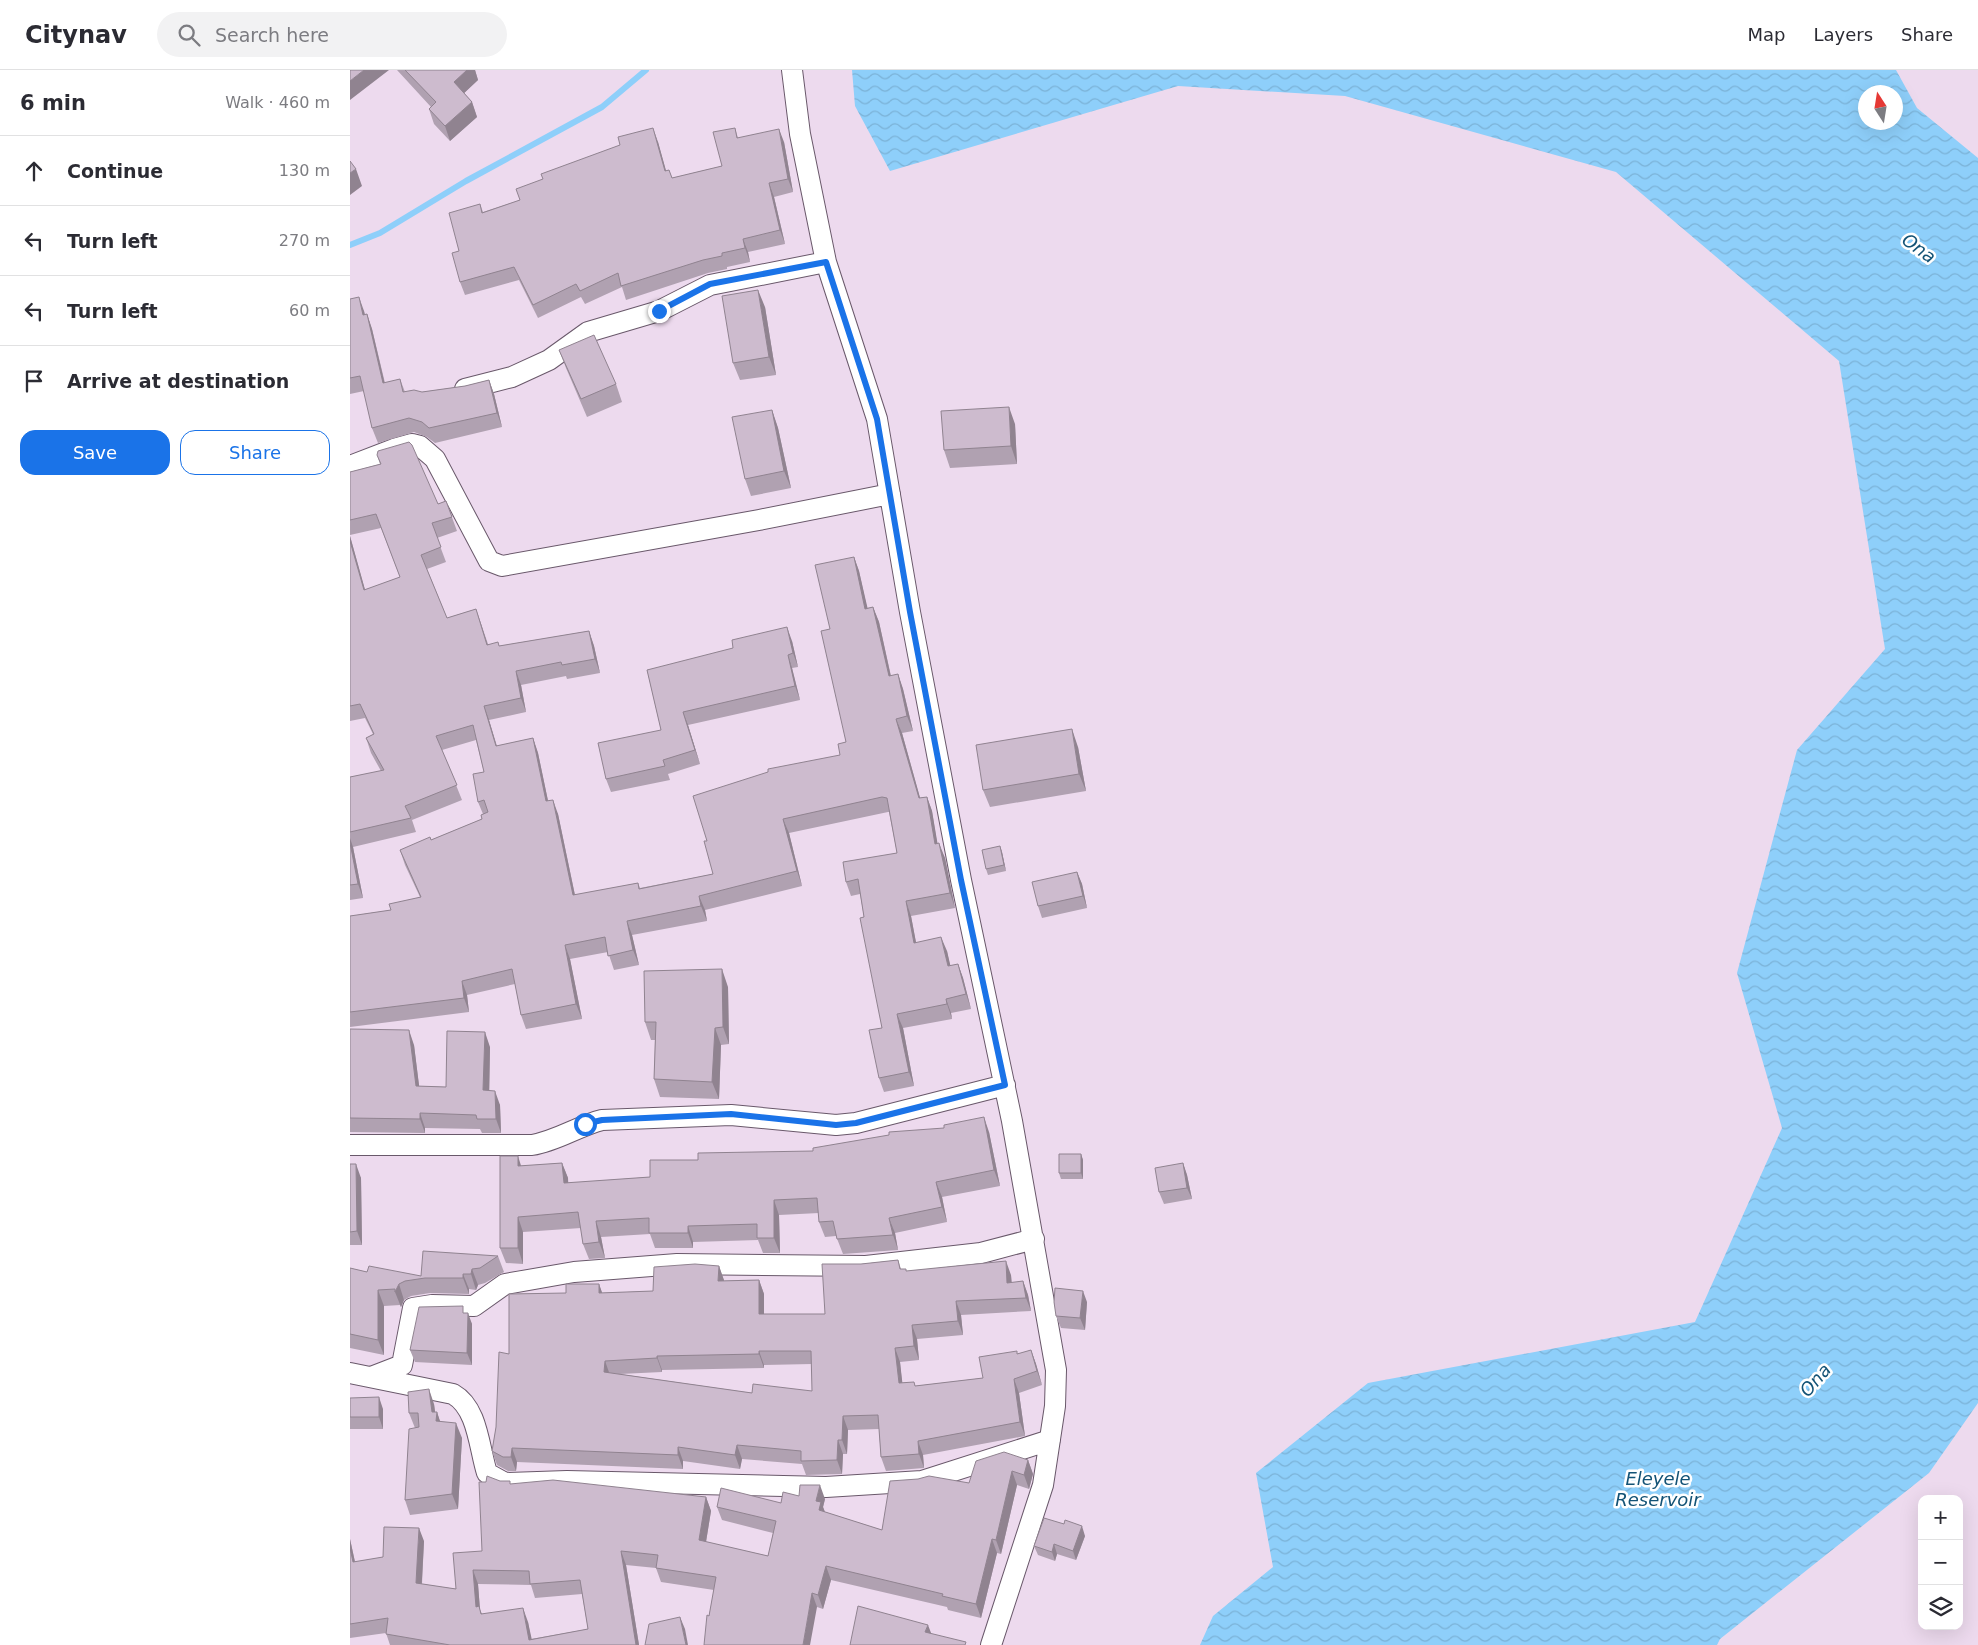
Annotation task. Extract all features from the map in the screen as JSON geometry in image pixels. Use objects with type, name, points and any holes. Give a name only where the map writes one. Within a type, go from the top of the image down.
[{"type":"street","points":[[792,70],[800,134],[826,262],[877,419],[910,612],[961,880],[1005,1085],[1056,1370],[1055,1406],[1043,1485],[991,1645]]},
{"type":"street","points":[[442,392],[468,389],[512,377],[549,360],[588,332],[659,311],[710,284],[826,262]]},
{"type":"street","points":[[350,466],[394,449],[412,444],[420,446],[434,459],[489,561],[502,566],[760,520],[890,494]]},
{"type":"street","points":[[350,1146],[532,1145],[545,1142],[585,1124],[602,1120],[731,1114],[836,1125],[856,1123],[1005,1085]]},
{"type":"street","points":[[371,1377],[402,1365],[413,1308],[432,1305],[474,1306],[505,1284],[574,1272],[677,1264],[866,1266],[981,1253],[1034,1239]]},
{"type":"street","points":[[350,1372],[453,1394],[462,1399],[471,1413],[487,1473],[505,1483],[567,1481],[793,1487],[922,1481],[1050,1440]]},
{"type":"water","name":"Eleyele Reservoir","points":[[852,70],[1896,70],[1917,108],[1978,158],[1978,1403],[1929,1473],[1720,1639],[1717,1645],[1200,1645],[1213,1616],[1273,1567],[1256,1473],[1368,1383],[1695,1322],[1782,1128],[1737,973],[1797,750],[1885,649],[1839,361],[1616,172],[1345,96],[1178,86],[890,171],[855,106]]},
{"type":"building","points":[[350,70],[364,70],[350,81]]},
{"type":"building","points":[[405,70],[467,70],[454,82],[472,102],[445,126],[429,109],[436,102]]},
{"type":"building","points":[[653,128],[665,171],[669,170],[672,178],[722,166],[713,132],[735,128],[737,138],[779,129],[788,179],[769,183],[780,230],[743,239],[745,248],[722,253],[722,256],[703,260],[621,286],[618,273],[580,291],[576,284],[533,305],[514,267],[460,282],[452,253],[459,251],[449,213],[480,204],[482,213],[520,200],[516,189],[543,179],[541,174],[620,145],[618,137]]},
{"type":"building","points":[[350,161],[356,169],[350,173]]},
{"type":"building","points":[[758,290],[769,357],[733,363],[722,296]]},
{"type":"building","points":[[359,297],[363,315],[367,314],[383,383],[400,379],[403,392],[414,390],[422,392],[465,386],[489,380],[497,413],[429,428],[422,422],[409,418],[372,428],[360,376],[350,378],[350,299]]},
{"type":"building","points":[[594,335],[616,384],[581,399],[559,350]]},
{"type":"building","points":[[1009,407],[1011,446],[944,450],[941,411]]},
{"type":"building","points":[[772,410],[784,471],[745,479],[732,417]]},
{"type":"building","points":[[409,442],[438,504],[446,501],[452,517],[432,523],[441,547],[421,555],[447,618],[476,609],[487,645],[498,642],[499,646],[589,631],[595,659],[562,665],[561,662],[516,671],[521,698],[484,706],[496,746],[533,738],[546,801],[553,800],[573,895],[638,883],[639,889],[713,874],[704,841],[707,841],[693,796],[768,772],[768,769],[840,755],[838,744],[846,742],[821,631],[830,629],[815,565],[854,557],[865,609],[873,607],[889,676],[898,674],[907,716],[896,719],[919,798],[927,797],[935,844],[939,843],[950,893],[906,901],[914,943],[941,937],[948,966],[958,964],[966,994],[946,999],[947,1004],[897,1014],[909,1072],[879,1078],[869,1030],[882,1028],[860,918],[864,917],[858,879],[846,882],[843,862],[897,853],[887,798],[882,797],[783,819],[797,871],[699,896],[701,906],[627,921],[633,950],[608,956],[605,937],[565,945],[576,1004],[521,1015],[512,969],[462,981],[464,998],[350,1012],[350,916],[391,910],[389,904],[421,897],[400,850],[430,837],[431,840],[482,819],[481,815],[488,812],[484,800],[478,802],[473,774],[484,772],[473,725],[436,736],[457,785],[405,806],[411,818],[350,832],[350,777],[384,770],[366,738],[374,734],[360,704],[350,706],[350,541],[364,590],[400,577],[376,514],[350,520],[350,472],[381,464],[377,455],[378,451]]},
{"type":"building","points":[[787,627],[793,653],[788,655],[795,686],[683,712],[695,750],[663,760],[665,766],[606,779],[598,743],[661,730],[647,670],[733,648],[732,640]]},
{"type":"building","points":[[1072,729],[1079,774],[983,790],[976,745]]},
{"type":"building","points":[[350,843],[358,884],[350,885]]},
{"type":"building","points":[[1000,846],[1004,865],[986,869],[982,850]]},
{"type":"building","points":[[1077,872],[1083,896],[1038,906],[1032,882]]},
{"type":"building","points":[[722,969],[723,1027],[715,1028],[712,1082],[654,1079],[656,1022],[645,1022],[644,971]]},
{"type":"building","points":[[350,1029],[409,1030],[416,1086],[446,1087],[447,1031],[485,1032],[483,1090],[495,1091],[496,1119],[477,1119],[476,1115],[420,1113],[420,1119],[350,1118]]},
{"type":"building","points":[[984,1117],[994,1170],[936,1182],[942,1207],[889,1218],[893,1235],[837,1239],[833,1221],[819,1222],[817,1198],[774,1200],[774,1238],[757,1238],[757,1224],[688,1226],[688,1233],[649,1233],[649,1218],[596,1221],[599,1242],[583,1244],[578,1212],[518,1217],[518,1248],[500,1248],[500,1156],[518,1156],[518,1166],[562,1163],[564,1183],[650,1177],[650,1160],[698,1160],[698,1153],[813,1151],[813,1148],[889,1135],[889,1132],[944,1128],[944,1125]]},
{"type":"building","points":[[1059,1154],[1081,1154],[1081,1173],[1059,1173]]},
{"type":"building","points":[[1183,1163],[1187,1188],[1159,1192],[1155,1168]]},
{"type":"building","points":[[350,1164],[356,1164],[357,1231],[350,1232]]},
{"type":"building","points":[[423,1251],[498,1256],[480,1268],[472,1269],[471,1274],[463,1274],[463,1278],[425,1278],[405,1281],[399,1284],[395,1292],[395,1289],[378,1290],[378,1340],[350,1334],[350,1268],[367,1272],[369,1266],[421,1276]]},
{"type":"building","points":[[898,1260],[900,1269],[906,1269],[906,1271],[1006,1261],[1007,1283],[1023,1281],[1026,1298],[956,1301],[958,1321],[912,1325],[914,1346],[895,1348],[899,1383],[914,1382],[915,1386],[983,1378],[979,1357],[1017,1351],[1017,1354],[1031,1350],[1037,1371],[1014,1379],[1020,1422],[918,1441],[919,1454],[881,1457],[878,1415],[843,1416],[842,1440],[838,1440],[837,1460],[801,1461],[801,1451],[737,1445],[735,1455],[678,1447],[678,1455],[512,1448],[511,1457],[503,1457],[492,1451],[496,1427],[499,1352],[509,1354],[509,1294],[566,1293],[566,1284],[599,1284],[599,1293],[653,1291],[654,1267],[695,1264],[719,1266],[718,1281],[759,1280],[759,1314],[825,1314],[822,1264],[861,1264]],"holes":[[[759,1351],[811,1351],[812,1391],[753,1384],[752,1393],[604,1372],[605,1361],[657,1358],[657,1356],[759,1354]]]},
{"type":"building","points":[[1055,1288],[1083,1291],[1080,1318],[1056,1316]]},
{"type":"building","points":[[463,1306],[463,1313],[468,1313],[467,1353],[410,1350],[419,1307]]},
{"type":"building","points":[[429,1389],[432,1412],[437,1412],[436,1421],[456,1423],[452,1494],[405,1500],[409,1429],[419,1427],[418,1413],[409,1413],[408,1392]]},
{"type":"building","points":[[379,1397],[379,1417],[350,1417],[350,1398]]},
{"type":"building","points":[[1004,1452],[1028,1460],[1024,1475],[1012,1471],[996,1540],[992,1539],[976,1604],[942,1596],[943,1594],[826,1566],[818,1595],[812,1593],[803,1645],[704,1645],[707,1615],[709,1616],[716,1577],[656,1568],[658,1555],[621,1551],[636,1645],[450,1645],[386,1634],[388,1618],[350,1624],[350,1548],[353,1562],[383,1557],[384,1527],[419,1528],[416,1583],[456,1589],[453,1553],[482,1551],[479,1482],[486,1482],[487,1476],[500,1481],[510,1481],[510,1484],[553,1480],[706,1497],[699,1540],[768,1556],[776,1521],[717,1507],[721,1488],[781,1503],[783,1492],[799,1496],[800,1485],[820,1485],[816,1501],[821,1502],[819,1510],[882,1530],[890,1481],[918,1479],[929,1476],[969,1483],[976,1461]],"holes":[[[473,1570],[529,1571],[530,1584],[580,1580],[588,1629],[529,1640],[523,1608],[481,1614],[479,1606],[476,1607]]]},
{"type":"building","points":[[1044,1518],[1064,1524],[1065,1520],[1082,1526],[1073,1551],[1054,1544],[1052,1552],[1034,1546]]},
{"type":"building","points":[[858,1606],[928,1625],[925,1632],[966,1642],[965,1645],[850,1645]]},
{"type":"building","points":[[680,1617],[686,1645],[645,1645],[649,1624]]},
{"type":"waterway","points":[[350,245],[380,233],[466,181],[602,107],[646,70]]},
{"type":"route","points":[[585,1124],[602,1120],[731,1114],[836,1125],[856,1123],[1005,1085],[961,880],[910,612],[877,419],[826,262],[710,284],[659,311]]},
{"type":"water label","name":"Ona","points":[[1919,248]]},
{"type":"water label","name":"Ona","points":[[1815,1380]]}]
